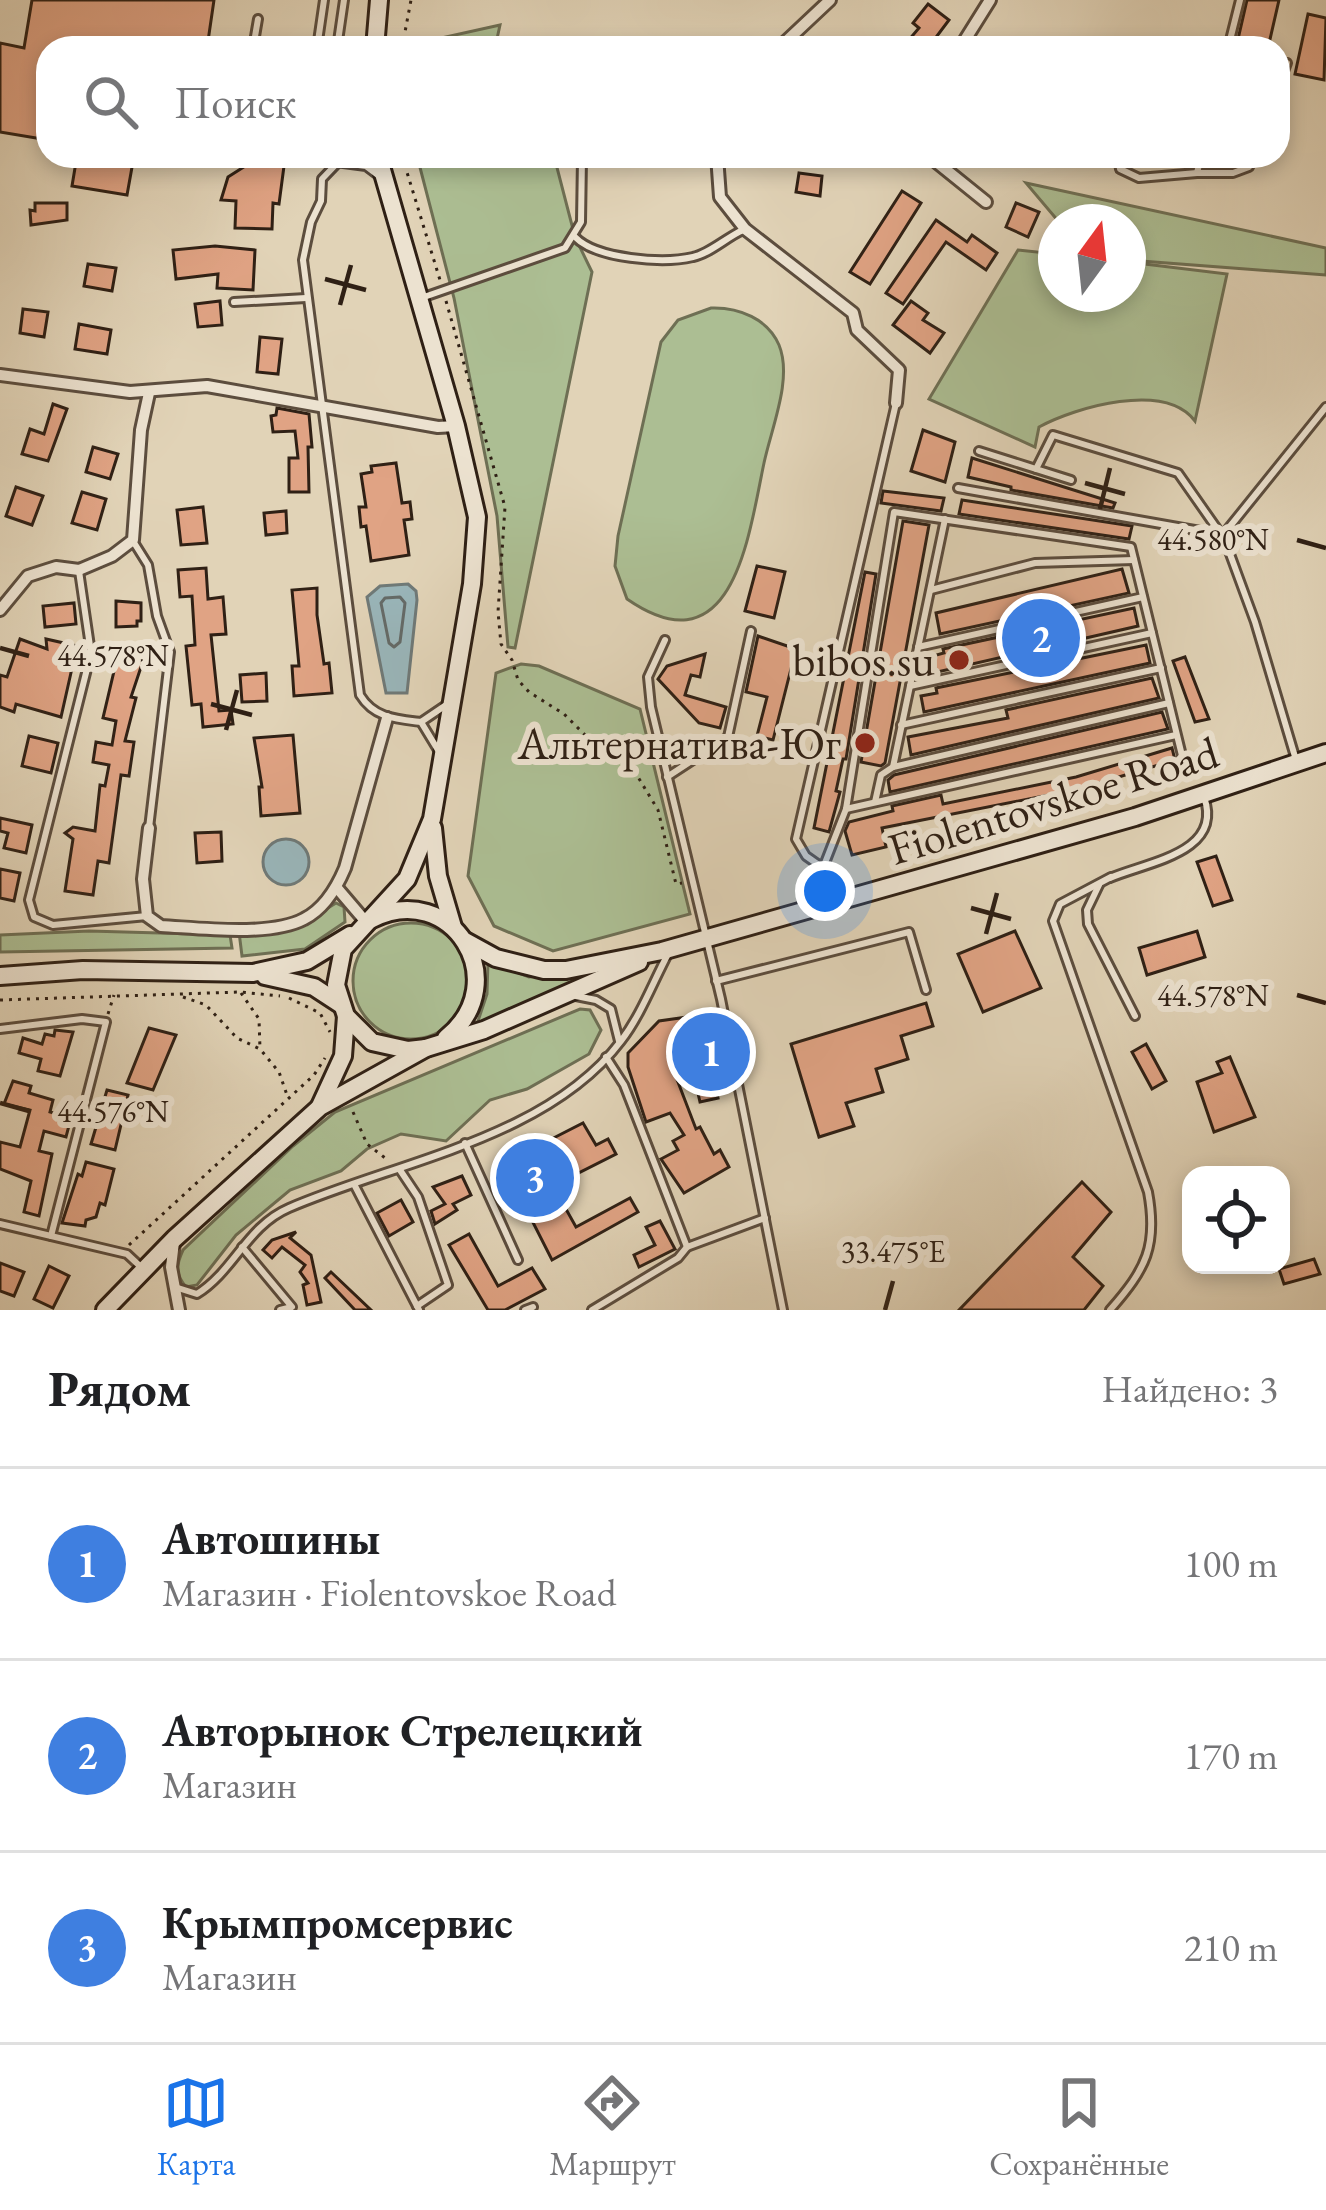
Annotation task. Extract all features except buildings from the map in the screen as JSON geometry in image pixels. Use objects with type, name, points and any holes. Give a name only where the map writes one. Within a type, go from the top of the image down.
[{"type":"main road","points":[[376,36],[379,0]]},
{"type":"main road","name":"Fiolentovskoe Road","points":[[320,1107],[343,1056],[337,967],[360,928],[407,880],[432,819],[472,584],[477,517],[456,426],[382,168]]},
{"type":"main road","name":"Fiolentovskoe Road","points":[[360,928],[401,910],[420,911],[496,958],[544,970],[566,970],[704,940],[1203,794],[1326,753]]},
{"type":"main road","name":"Fiolentovskoe Road","points":[[105,1310],[174,1239],[320,1107],[458,1029],[475,996],[477,977],[437,876],[432,819]]},
{"type":"main road","points":[[253,973],[307,961],[360,928]]},
{"type":"main road","name":"Fiolentovskoe Road","points":[[343,1010],[372,1042],[408,1051],[484,1030],[666,950]]},
{"type":"main road","points":[[0,976],[83,970],[253,973],[314,987],[343,1010]]},
{"type":"street","points":[[792,36],[830,0]]},
{"type":"street","points":[[968,36],[990,0]]},
{"type":"street","points":[[719,168],[720,197],[745,229],[853,313],[856,330],[899,370],[896,403]]},
{"type":"street","points":[[944,168],[986,202]]},
{"type":"street","points":[[0,375],[149,393],[207,386],[438,427],[456,426]]},
{"type":"street","points":[[0,610],[28,576],[56,567],[79,569],[112,556],[133,540],[141,430],[149,393]]},
{"type":"street","points":[[148,828],[143,879],[147,916],[161,926],[269,927],[304,920],[337,888],[387,718]]},
{"type":"street","points":[[337,888],[360,928]]},
{"type":"street","points":[[174,1239],[171,1267],[179,1310]]},
{"type":"lane","points":[[319,36],[324,0]]},
{"type":"lane","points":[[340,36],[344,0]]},
{"type":"lane","points":[[1231,36],[1240,0]]},
{"type":"lane","points":[[255,36],[258,19]]},
{"type":"lane","points":[[328,168],[303,260],[360,695],[367,706],[387,718],[421,722],[452,701]]},
{"type":"lane","points":[[369,168],[386,181]]},
{"type":"lane","points":[[421,298],[565,248],[581,222],[582,168]]},
{"type":"lane","points":[[1120,168],[1139,178],[1233,173],[1245,168]]},
{"type":"lane","points":[[1197,172],[1198,168]]},
{"type":"lane","points":[[574,237],[602,255],[695,257],[745,229]]},
{"type":"lane","points":[[234,302],[306,298]]},
{"type":"lane","points":[[896,403],[796,839],[806,856],[823,868],[846,809],[894,512],[1131,547],[1187,776]]},
{"type":"lane","points":[[1222,534],[1326,407]]},
{"type":"lane","points":[[1036,469],[1053,435],[1178,473],[1222,534],[1256,622],[1297,763]]},
{"type":"lane","points":[[979,451],[1071,480]]},
{"type":"lane","points":[[958,488],[1222,534]]},
{"type":"lane","points":[[893,767],[945,520]]},
{"type":"lane","points":[[133,540],[148,565],[157,616],[170,652],[148,828]]},
{"type":"lane","points":[[930,590],[1036,562],[1134,560]]},
{"type":"lane","points":[[79,569],[91,653],[29,900],[34,917],[53,925],[147,916]]},
{"type":"lane","points":[[918,647],[1143,597]]},
{"type":"lane","points":[[667,777],[728,737],[751,631]]},
{"type":"lane","points":[[910,686],[1152,633]]},
{"type":"lane","points":[[664,640],[648,677],[783,1310]]},
{"type":"lane","points":[[902,725],[1161,668]]},
{"type":"lane","points":[[875,802],[881,775],[893,767],[1169,703]]},
{"type":"lane","points":[[421,722],[442,756]]},
{"type":"lane","points":[[846,809],[1178,735]]},
{"type":"lane","points":[[1110,1310],[1147,1258],[1155,1228],[1148,1192],[1053,921],[1060,904],[1111,877],[1191,847],[1200,839],[1209,817],[1203,794]]},
{"type":"lane","points":[[1111,877],[1091,896],[1088,924],[1136,1016]]},
{"type":"lane","points":[[716,981],[909,932],[926,990]]},
{"type":"lane","points":[[178,1288],[196,1294],[218,1281],[261,1223],[289,1208],[400,1169],[555,1101],[619,1044],[637,1017],[666,950]]},
{"type":"lane","points":[[564,997],[596,1000],[611,1009],[619,1044]]},
{"type":"lane","points":[[0,1029],[82,1019],[106,1022],[51,1236]]},
{"type":"lane","points":[[606,1057],[624,1085],[687,1247]]},
{"type":"lane","points":[[465,1142],[518,1260]]},
{"type":"lane","points":[[355,1186],[418,1308],[448,1286],[418,1197],[400,1169]]},
{"type":"lane","points":[[592,1310],[678,1258],[687,1247],[765,1218]]},
{"type":"lane","points":[[0,1224],[127,1254],[143,1269]]},
{"type":"lane","points":[[242,1247],[292,1307],[280,1310]]},
{"type":"path","points":[[404,36],[411,0]]},
{"type":"path","points":[[406,168],[505,507],[498,612],[501,644],[518,680],[530,692],[634,772],[658,810],[676,884],[691,881]]},
{"type":"path","points":[[240,992],[259,1019],[260,1048]]},
{"type":"path","points":[[0,1000],[240,992],[286,996],[320,1013],[329,1032],[331,1048],[314,1076],[131,1245],[111,1241]]},
{"type":"path","points":[[177,994],[206,1005],[237,1038],[260,1048],[279,1072],[288,1099]]},
{"type":"path","points":[[106,1022],[114,995]]},
{"type":"path","points":[[353,1112],[367,1144],[400,1169]]},
{"type":"green space","points":[[500,25],[498,36],[450,36]]},
{"type":"green space","points":[[420,168],[557,168],[575,237],[592,272],[515,648],[508,647],[497,516],[454,298]]},
{"type":"green space","points":[[1026,183],[1123,204],[1044,204]]},
{"type":"green space","points":[[1146,209],[1326,248],[1326,275],[1146,261]]},
{"type":"green space","points":[[1018,250],[1038,252],[1038,312],[1146,312],[1146,264],[1227,274],[1195,421],[1163,402],[1120,402],[1075,412],[1039,427],[1035,447],[929,399]]},
{"type":"green space","points":[[711,308],[742,312],[768,328],[783,358],[782,388],[751,524],[730,585],[713,607],[691,619],[663,617],[627,599],[615,566],[618,536],[661,342],[678,320]]},
{"type":"green space","points":[[521,664],[539,666],[640,709],[690,914],[553,951],[494,926],[468,876],[496,673]]},
{"type":"green space","points":[[336,903],[344,907],[345,922],[305,949],[242,956],[239,932],[299,926]]},
{"type":"green space","points":[[411,923],[433,927],[452,940],[465,959],[469,981],[465,1003],[452,1022],[433,1035],[411,1039],[389,1035],[370,1022],[357,1003],[353,981],[357,959],[370,940],[389,927]]},
{"type":"green space","points":[[89,931],[230,935],[232,948],[0,952],[0,935]]},
{"type":"green space","points":[[488,961],[529,977],[610,967],[477,1024],[487,994]]},
{"type":"green space","points":[[580,1009],[590,1010],[601,1030],[589,1054],[527,1089],[490,1100],[446,1141],[401,1134],[367,1149],[341,1171],[290,1190],[236,1235],[197,1285],[186,1287],[182,1282],[178,1269],[183,1250],[335,1112]]},
{"type":"water","points":[[408,584],[417,600],[407,693],[386,693],[367,597],[380,586]]},
{"type":"water","points":[[286,839],[302,846],[309,862],[302,878],[286,885],[270,878],[263,862],[270,846]]},
{"type":"place","name":"Авторынок Стрелецкий","points":[[1041,638]]},
{"type":"place","name":"bibos.su","points":[[959,660]]},
{"type":"place","name":"Альтернатива-Юг","points":[[865,743]]},
{"type":"place","name":"Автошины","points":[[711,1052]]},
{"type":"place","name":"Крымпромсервис","points":[[535,1178]]}]
